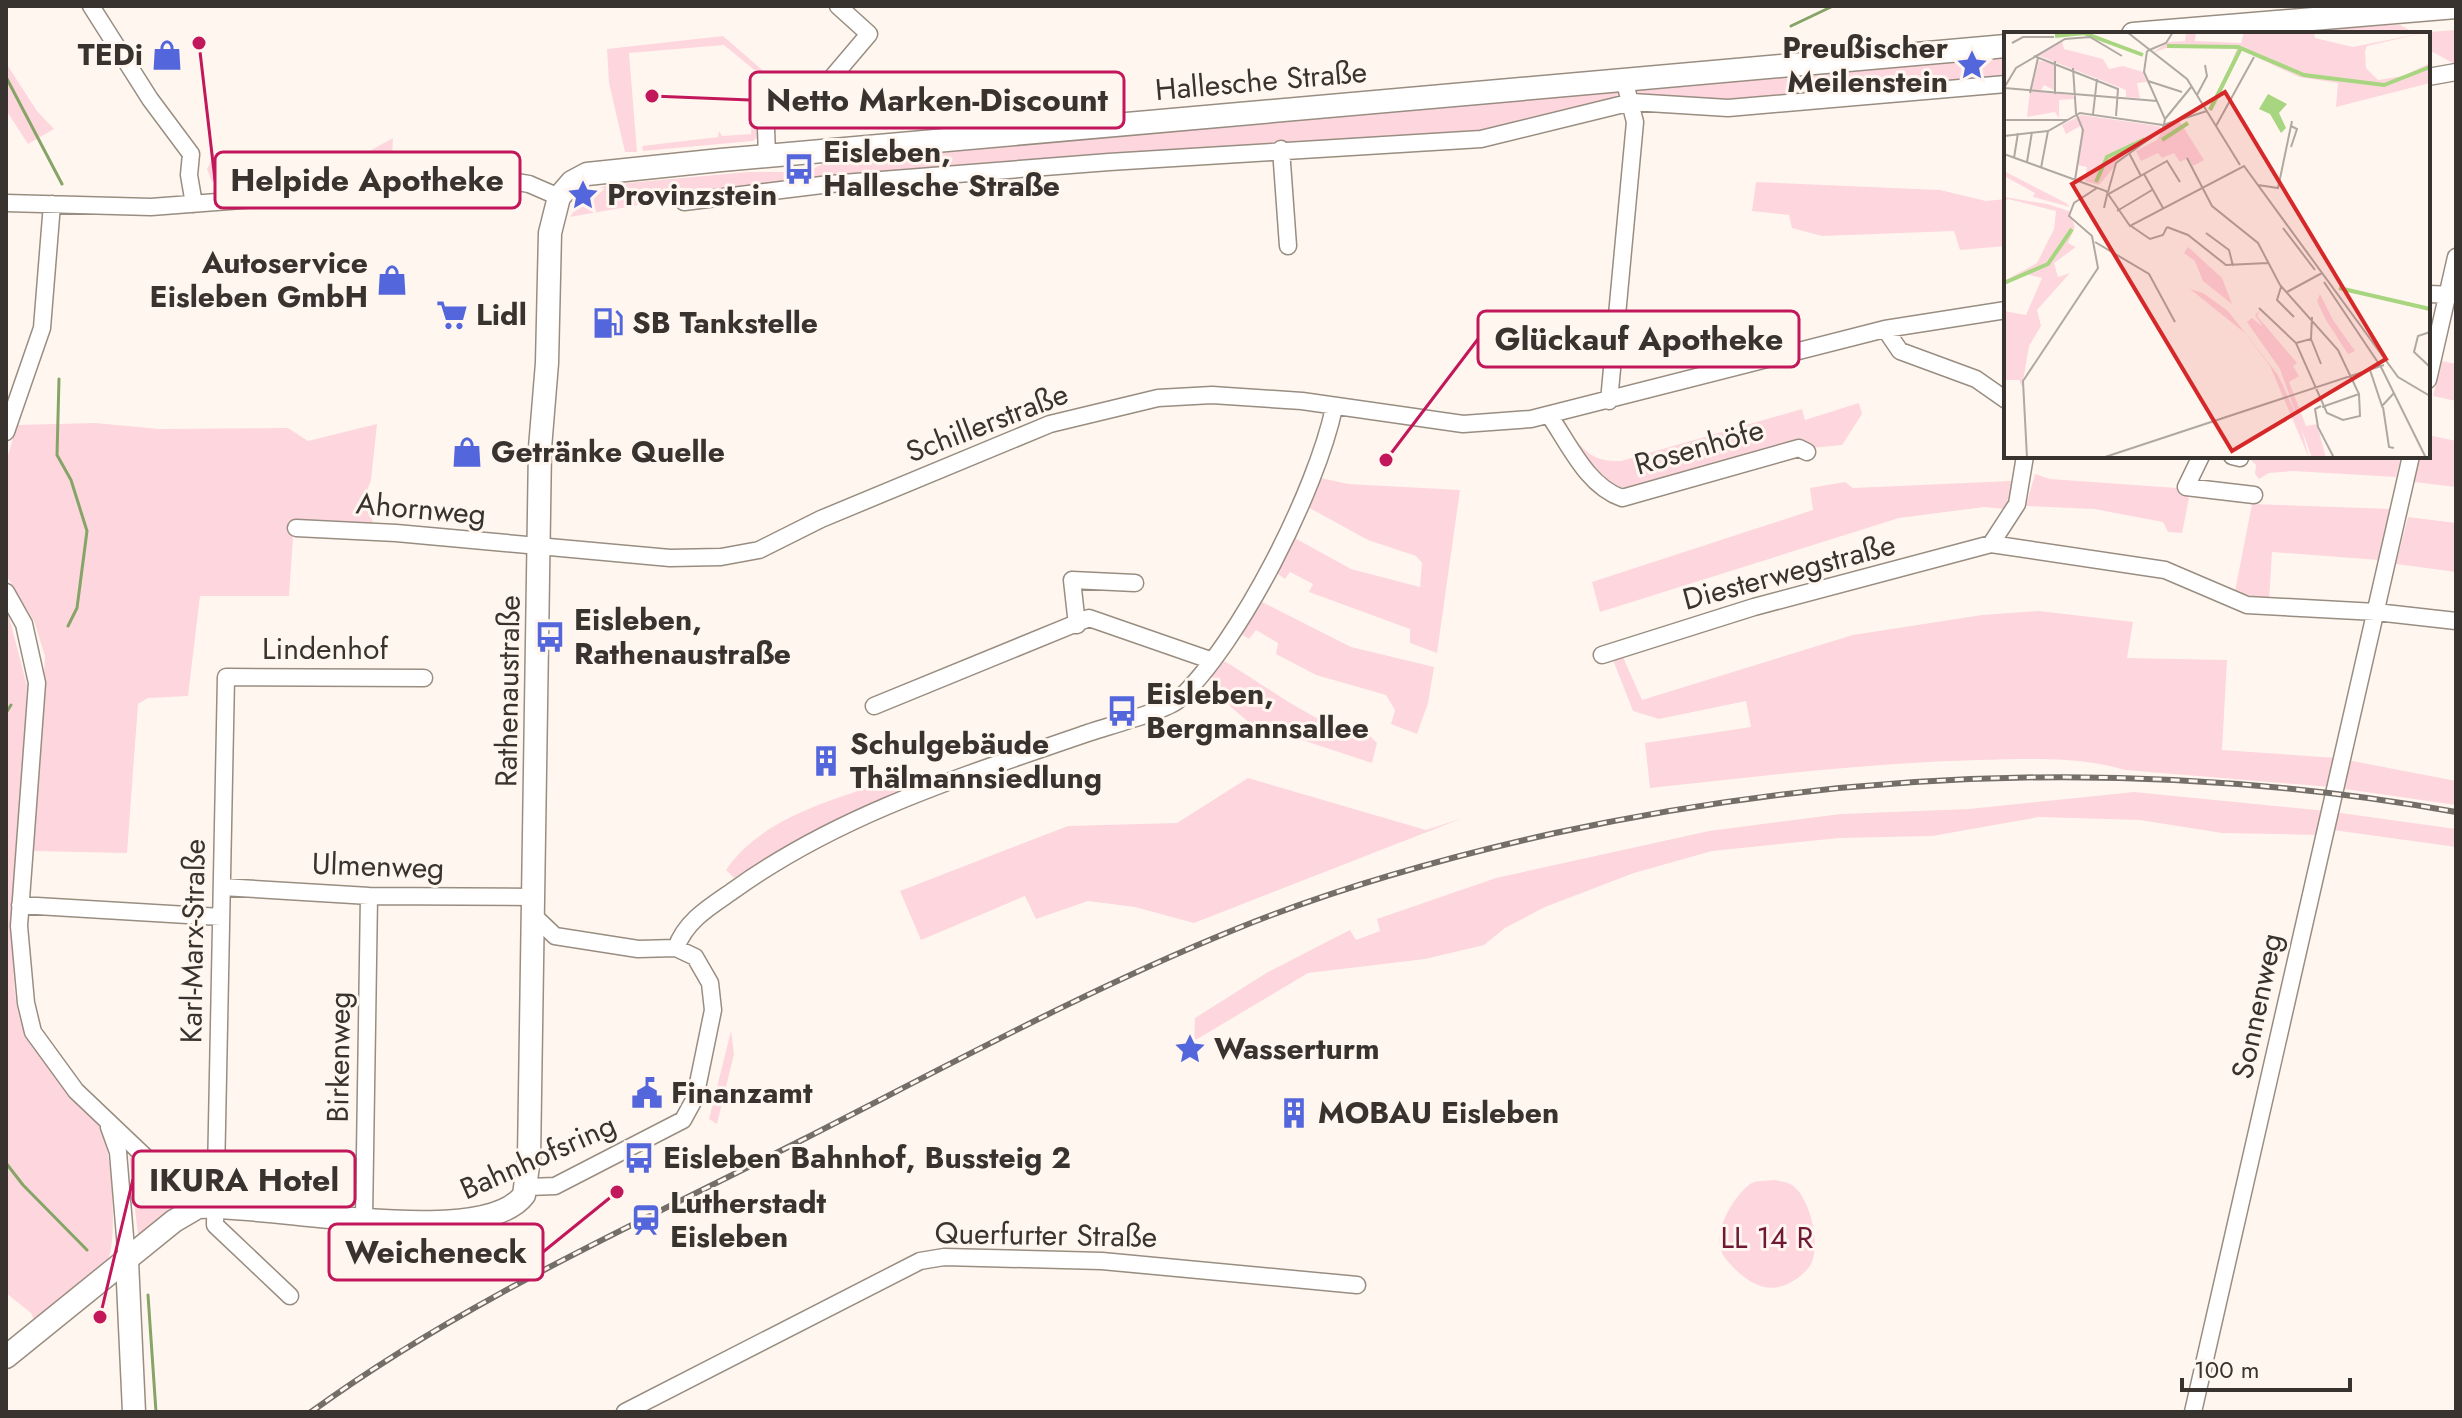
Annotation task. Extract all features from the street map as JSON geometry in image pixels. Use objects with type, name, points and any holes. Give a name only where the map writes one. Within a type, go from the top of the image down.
[{"type":"main road","points":[[2157,32],[2456,7]]},
{"type":"main road","name":"Hallesche Straße","points":[[559,197],[572,182],[587,174],[2004,46]]},
{"type":"main road","name":"Rathenaustraße","points":[[528,1187],[541,548],[540,448],[547,363],[549,243],[551,220],[559,197]]},
{"type":"main road","name":"Bahnhofsring","points":[[208,1206],[364,1218],[471,1221],[516,1204],[528,1187]]},
{"type":"main road","points":[[6,1357],[174,1221],[208,1206]]},
{"type":"main road","points":[[127,1261],[134,1412]]},
{"type":"street","points":[[91,6],[150,99],[191,154],[189,175],[194,204]]},
{"type":"street","points":[[767,156],[766,128],[771,112],[783,107],[800,109],[813,100],[869,34],[838,6]]},
{"type":"street","points":[[2430,77],[2456,72]]},
{"type":"street","points":[[1609,401],[1635,122],[1624,79]]},
{"type":"street","points":[[684,202],[830,184],[1281,149],[1481,139],[1632,102],[1728,108],[2004,84]]},
{"type":"street","points":[[1281,149],[1288,246]]},
{"type":"street","points":[[6,203],[52,211],[151,207],[505,180],[529,184],[559,197]]},
{"type":"street","points":[[6,432],[42,328],[52,211]]},
{"type":"street","points":[[2430,373],[2452,294],[2456,257]]},
{"type":"street","points":[[2430,294],[2452,294]]},
{"type":"street","name":"Schillerstraße","points":[[541,548],[721,557],[759,550],[821,519],[1050,424],[1158,398],[1212,395],[1302,401],[1334,408],[1463,424],[1512,421],[1609,401],[1885,329],[2004,310]]},
{"type":"street","points":[[1885,329],[1900,351],[1976,379],[2004,399]]},
{"type":"street","points":[[534,907],[555,936],[638,949],[676,948],[682,931],[708,909],[814,838],[897,799],[1176,702],[1252,600],[1283,544],[1322,449],[1334,408]]},
{"type":"street","name":"Rosenhöfe","points":[[1549,415],[1595,483],[1606,492],[1622,498],[1799,448],[1807,452]]},
{"type":"street","points":[[1991,544],[2017,504],[2025,458]]},
{"type":"street","points":[[2200,458],[2186,487],[2254,495]]},
{"type":"street","name":"Sonnenweg","points":[[2193,1412],[2411,458]]},
{"type":"street","name":"Ahornweg","points":[[296,528],[396,533],[541,548]]},
{"type":"street","name":"Diesterwegstraße","points":[[1602,655],[1754,607],[1873,579],[1991,544],[2165,570],[2247,605],[2376,612]]},
{"type":"street","points":[[1077,625],[1072,580],[1135,583]]},
{"type":"street","points":[[6,592],[24,624],[37,683],[20,905],[20,949],[33,1032],[76,1091],[208,1206],[215,1225],[224,1236],[290,1296]]},
{"type":"street","points":[[2376,612],[2456,621]]},
{"type":"street","points":[[874,706],[1089,618],[1210,660]]},
{"type":"street","name":"Lindenhof","points":[[226,677],[424,678]]},
{"type":"street","name":"Karl-Marx-Straße","points":[[208,1206],[221,917],[226,677]]},
{"type":"street","name":"Ulmenweg","points":[[222,887],[534,907]]},
{"type":"street","name":"Birkenweg","points":[[364,1218],[369,896]]},
{"type":"street","points":[[20,905],[221,917]]},
{"type":"street","points":[[532,953],[555,936]]},
{"type":"street","name":"Bahnhofsring","points":[[528,1187],[555,1186],[669,1130],[688,1114],[695,1098],[713,1010],[710,983],[695,957],[676,948]]},
{"type":"street","points":[[107,1121],[118,1152],[127,1261]]},
{"type":"street","name":"Querfurter Straße","points":[[625,1412],[920,1261],[944,1257],[1102,1261],[1357,1285]]},
{"type":"green space","points":[[2400,25],[2413,32],[2232,32],[2291,27]]},
{"type":"green space","points":[[2456,30],[2456,65],[2433,52],[2430,55],[2429,32]]},
{"type":"green space","points":[[723,36],[799,102],[792,101],[724,45],[629,53],[637,152],[625,152],[609,83],[607,49]]},
{"type":"green space","points":[[2004,52],[2004,78],[1715,103],[1642,99],[1476,131],[954,169],[655,202],[570,217],[584,195],[607,185],[747,172],[807,172],[838,156]]},
{"type":"green space","points":[[6,63],[37,111],[54,129],[28,144],[6,110]]},
{"type":"green space","points":[[752,115],[758,124],[758,137],[753,141],[643,151],[642,146],[718,137],[719,131],[722,136],[751,134]]},
{"type":"green space","points":[[393,138],[391,178],[223,187],[212,182],[207,169],[212,159],[239,170],[309,162],[325,165],[355,159]]},
{"type":"green space","points":[[1756,182],[1940,190],[1986,201],[2004,199],[2004,246],[1960,250],[1954,231],[1822,236],[1792,228],[1789,215],[1752,211]]},
{"type":"green space","points":[[2442,361],[2456,364],[2456,401],[2433,396]]},
{"type":"green space","points":[[1859,403],[1862,414],[1842,445],[1810,448],[1633,490],[1622,490],[1605,483],[1573,444],[1578,443],[1597,458],[1621,461],[1802,409],[1805,420]]},
{"type":"green space","points":[[95,423],[159,429],[288,428],[308,441],[377,424],[371,480],[364,499],[373,522],[370,528],[294,524],[289,596],[200,596],[188,696],[148,698],[138,704],[127,853],[34,851],[45,656],[34,621],[6,575],[6,462],[17,425]]},
{"type":"green space","points":[[2430,435],[2456,441],[2456,487],[2414,482],[2419,458],[2430,458]]},
{"type":"green space","points":[[2249,458],[2401,458],[2396,477],[2293,471],[2269,473],[2259,479],[2255,474],[2256,465]]},
{"type":"green space","points":[[2035,474],[2050,479],[2177,488],[2189,498],[2182,533],[2168,532],[2163,522],[2094,509],[2026,506]]},
{"type":"green space","points":[[1316,477],[1348,484],[1460,490],[1437,653],[1410,643],[1410,629],[1309,592],[1313,584],[1290,572],[1285,579],[1275,572],[1291,536],[1351,569],[1420,587],[1422,563],[1416,556],[1368,540],[1304,505]]},
{"type":"green space","points":[[2011,481],[2015,484],[2005,509],[1984,507],[1899,518],[1600,612],[1592,582],[1813,510],[1810,488],[1845,482],[1853,488]]},
{"type":"green space","points":[[2252,504],[2391,509],[2379,560],[2272,552],[2269,601],[2235,591]]},
{"type":"green space","points":[[2408,517],[2456,523],[2456,572],[2396,564]]},
{"type":"green space","points":[[1260,601],[1351,647],[1434,667],[1428,703],[1417,734],[1391,724],[1395,710],[1386,695],[1316,675],[1276,654],[1278,643],[1256,630],[1249,639],[1239,633]]},
{"type":"green space","points":[[6,605],[27,686],[14,935],[18,1014],[35,1049],[100,1127],[111,1174],[113,1218],[110,1254],[106,1263],[81,1286],[34,1320],[31,1313],[6,1293]]},
{"type":"green space","points":[[2039,611],[2133,622],[2127,658],[2227,660],[2222,750],[2337,758],[2456,781],[2456,805],[2331,787],[2125,770],[2090,762],[2053,759],[1897,764],[1650,788],[1645,743],[1751,727],[1746,701],[1659,719],[1633,711],[1613,660],[1622,655],[1642,700],[1853,635],[1982,615]]},
{"type":"green space","points":[[1220,659],[1312,715],[1332,725],[1368,734],[1377,743],[1372,763],[1262,727],[1260,732],[1231,707],[1209,677]]},
{"type":"green space","points":[[1248,778],[1426,830],[1463,818],[1194,923],[1135,907],[1088,901],[1036,919],[1025,896],[921,940],[900,891],[1068,826],[1177,823]]},
{"type":"green space","points":[[891,780],[897,781],[902,792],[855,810],[734,878],[726,870],[759,836],[779,824],[823,803]]},
{"type":"green space","points":[[2134,792],[2326,811],[2456,829],[2456,847],[2333,830],[2320,835],[2222,833],[2140,820],[2039,817],[1932,836],[1839,838],[1712,851],[1634,873],[1545,907],[1505,928],[1484,945],[1425,959],[1308,973],[1194,1041],[1195,1018],[1268,972],[1350,930],[1356,940],[1380,931],[1377,919],[1496,878],[1709,831],[1841,814],[1969,809]]},
{"type":"green space","points":[[731,1031],[734,1054],[717,1124],[709,1119]]},
{"type":"green space","points":[[128,1146],[180,1191],[177,1205],[138,1235]]},
{"type":"green space","name":"LL 14 R","points":[[1774,1180],[1792,1185],[1804,1200],[1812,1222],[1815,1245],[1811,1264],[1806,1271],[1793,1281],[1774,1288],[1756,1284],[1740,1274],[1726,1259],[1720,1240],[1724,1219],[1743,1190],[1759,1181]]},
{"type":"waterway","points":[[1791,26],[1833,6]]},
{"type":"waterway","points":[[6,77],[62,184]]},
{"type":"waterway","points":[[59,379],[57,455],[71,480],[87,531],[77,608],[68,626]]},
{"type":"waterway","points":[[6,713],[11,705]]},
{"type":"waterway","points":[[6,1163],[23,1185],[87,1250]]},
{"type":"waterway","points":[[148,1295],[156,1412]]},
{"type":"railway","points":[[311,1412],[428,1335],[551,1266],[1071,1003],[1236,929],[1354,886],[1434,863],[1555,833],[1667,811],[1779,795],[1892,784],[2004,778],[2117,778],[2230,783],[2343,795],[2456,812]]},
{"type":"place","name":"Helpide Apotheke","points":[[199,43]]},
{"type":"place","name":"TEDi","points":[[167,55]]},
{"type":"place","name":"Preußischer Meilenstein","points":[[1972,65]]},
{"type":"place","name":"Netto Marken-Discount","points":[[652,96]]},
{"type":"place","name":"Eisleben, Hallesche Straße","points":[[799,169]]},
{"type":"place","name":"Provinzstein","points":[[583,195]]},
{"type":"place","name":"Autoservice Eisleben GmbH","points":[[392,280]]},
{"type":"place","name":"Lidl","points":[[452,315]]},
{"type":"place","name":"SB Tankstelle","points":[[608,323]]},
{"type":"place","name":"Getränke Quelle","points":[[467,452]]},
{"type":"place","name":"Glückauf Apotheke","points":[[1386,460]]},
{"type":"place","name":"Eisleben, Rathenaustraße","points":[[550,637]]},
{"type":"place","name":"Eisleben, Bergmannsallee","points":[[1122,711]]},
{"type":"place","name":"Schulgebäude Thälmannsiedlung","points":[[826,761]]},
{"type":"place","name":"Wasserturm","points":[[1190,1049]]},
{"type":"place","name":"Finanzamt","points":[[647,1093]]},
{"type":"place","name":"MOBAU Eisleben","points":[[1294,1113]]},
{"type":"place","name":"Eisleben Bahnhof, Bussteig 2","points":[[639,1158]]},
{"type":"place","name":"Weicheneck","points":[[617,1192]]},
{"type":"place","name":"Lutherstadt Eisleben","points":[[646,1220]]},
{"type":"place","name":"IKURA Hotel","points":[[100,1317]]}]
